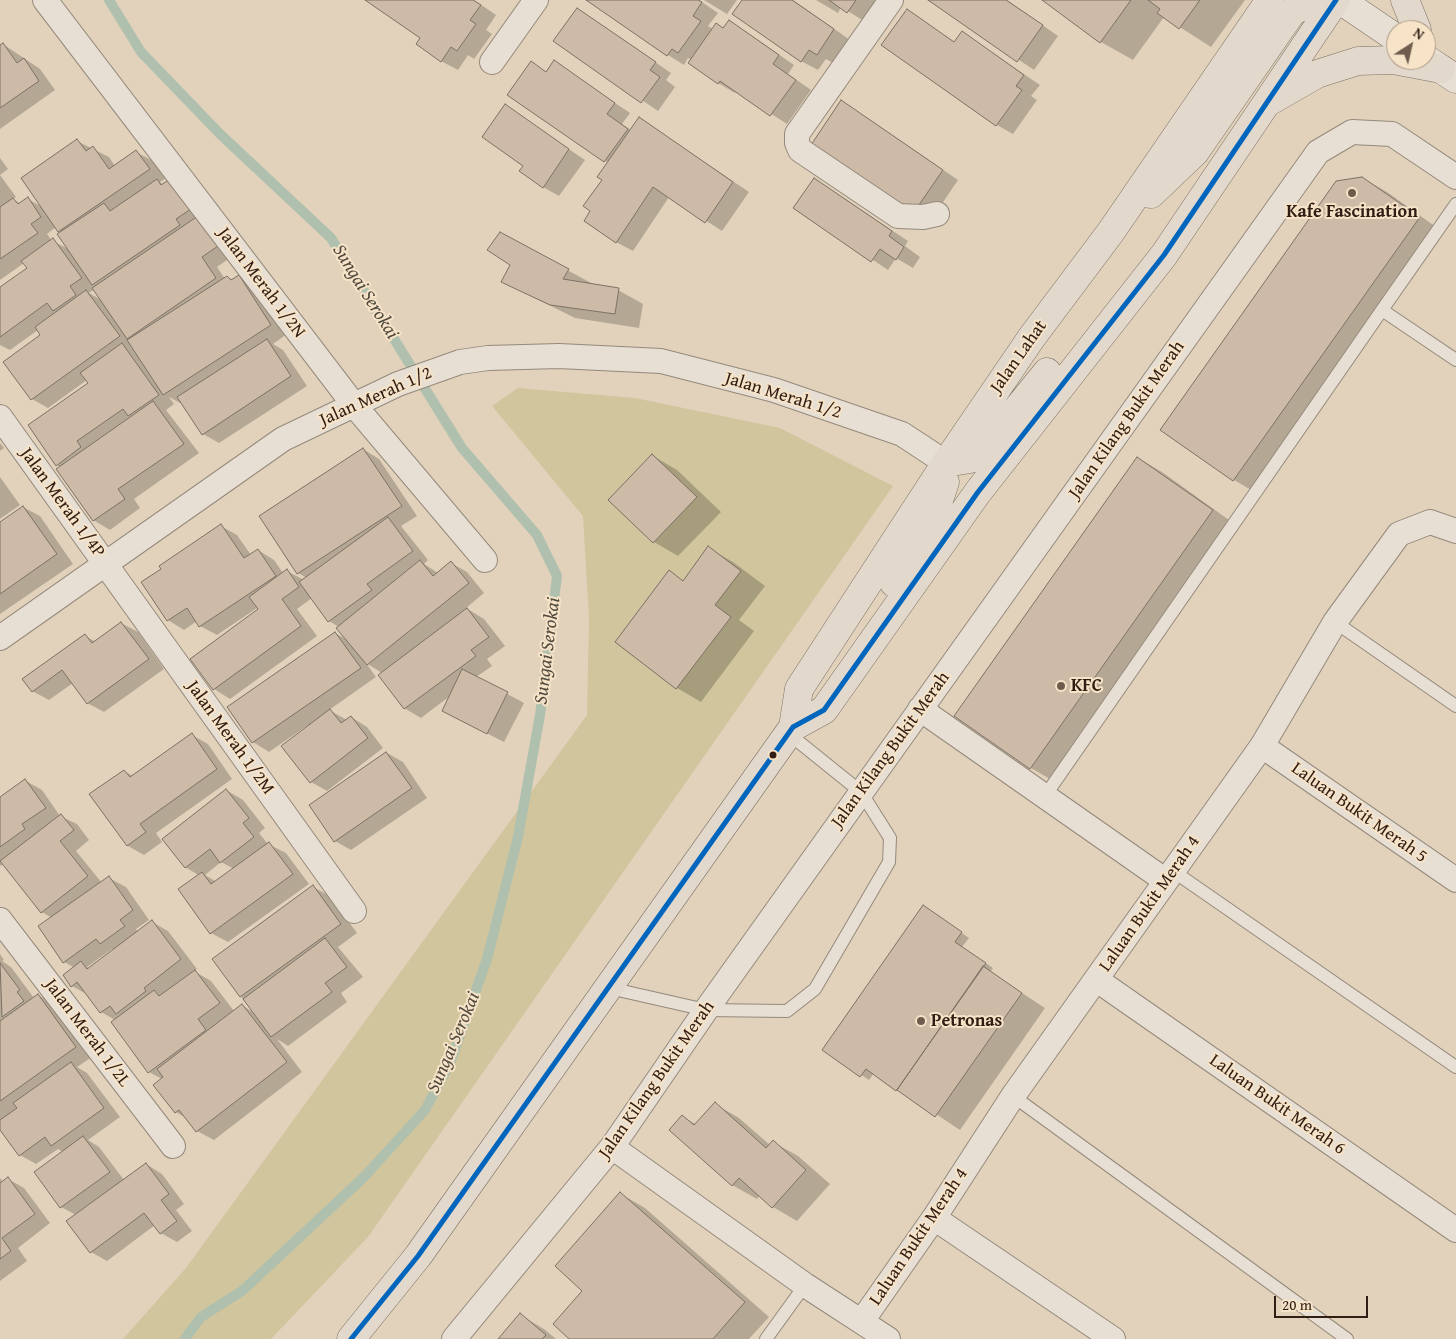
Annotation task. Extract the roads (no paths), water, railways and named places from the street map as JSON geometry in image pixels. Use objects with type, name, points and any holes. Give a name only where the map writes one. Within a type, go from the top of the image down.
[{"type":"main road","name":"Jalan Lahat","points":[[791,731],[799,688],[946,463],[1032,337],[1110,233],[1270,0]]},
{"type":"main road","points":[[1110,233],[1195,152],[1292,12],[1308,2],[1324,0]]},
{"type":"main road","name":"Jalan Lahat","points":[[351,1339],[418,1256],[791,731],[824,710],[978,492],[1164,255],[1336,0]]},
{"type":"main road","points":[[1405,0],[1413,20]]},
{"type":"main road","points":[[1265,104],[1317,74],[1358,61],[1393,60],[1441,69]]},
{"type":"main road","points":[[824,710],[843,664],[932,521],[945,487],[946,463],[970,459],[986,446],[1083,330],[1164,255]]},
{"type":"street","name":"Jalan Merah 1/2N","points":[[45,0],[354,405],[485,560]]},
{"type":"street","points":[[492,62],[536,0]]},
{"type":"street","points":[[891,0],[797,134],[797,143],[800,150],[898,216],[923,217],[937,214]]},
{"type":"street","points":[[1340,0],[1386,31]]},
{"type":"street","name":"Jalan Kilang Bukit Merah","points":[[454,1339],[612,1147],[706,1010],[1318,152],[1352,132],[1392,134],[1456,177]]},
{"type":"street","name":"Jalan Merah 1/2","points":[[0,638],[283,439],[398,384],[460,362],[488,358],[560,356],[661,361],[774,390],[902,434],[946,463]]},
{"type":"street","name":"Jalan Merah 1/4P","points":[[0,417],[107,564]]},
{"type":"street","name":"Laluan Bukit Merah 4","points":[[862,1321],[934,1218],[1012,1096],[1097,980],[1262,746],[1335,622],[1399,534],[1430,522],[1456,531]]},
{"type":"street","name":"Jalan Merah 1/2M","points":[[107,564],[354,911]]},
{"type":"street","points":[[920,709],[1045,796],[1169,876]]},
{"type":"street","name":"Laluan Bukit Merah 5","points":[[1262,746],[1456,880]]},
{"type":"street","name":"Jalan Merah 1/2L","points":[[0,920],[173,1146]]},
{"type":"street","name":"Laluan Bukit Merah 6","points":[[1097,980],[1456,1230]]},
{"type":"street","points":[[612,1147],[805,1285],[888,1339]]},
{"type":"street","points":[[934,1218],[1113,1339]]},
{"type":"lane","points":[[1045,796],[1456,204]]},
{"type":"lane","points":[[1382,310],[1456,360]]},
{"type":"lane","points":[[1335,622],[1456,706]]},
{"type":"lane","points":[[609,988],[706,1010],[787,1011],[816,989],[890,862],[890,838],[861,792],[791,731]]},
{"type":"lane","points":[[1169,876],[1456,1067]]},
{"type":"lane","points":[[1012,1096],[1347,1339]]},
{"type":"lane","points":[[766,1339],[805,1285]]},
{"type":"waterway","name":"Sungai Serokai","points":[[109,0],[141,52],[220,134],[331,238],[462,448],[537,535],[557,576],[540,715],[518,837],[487,959],[450,1063],[425,1110],[364,1177],[242,1291],[201,1317],[185,1339]]},
{"type":"place","name":"Kafe Fascination","points":[[1352,193]]},
{"type":"place","name":"KFC","points":[[1061,686]]},
{"type":"place","name":"Petronas","points":[[921,1021]]}]
